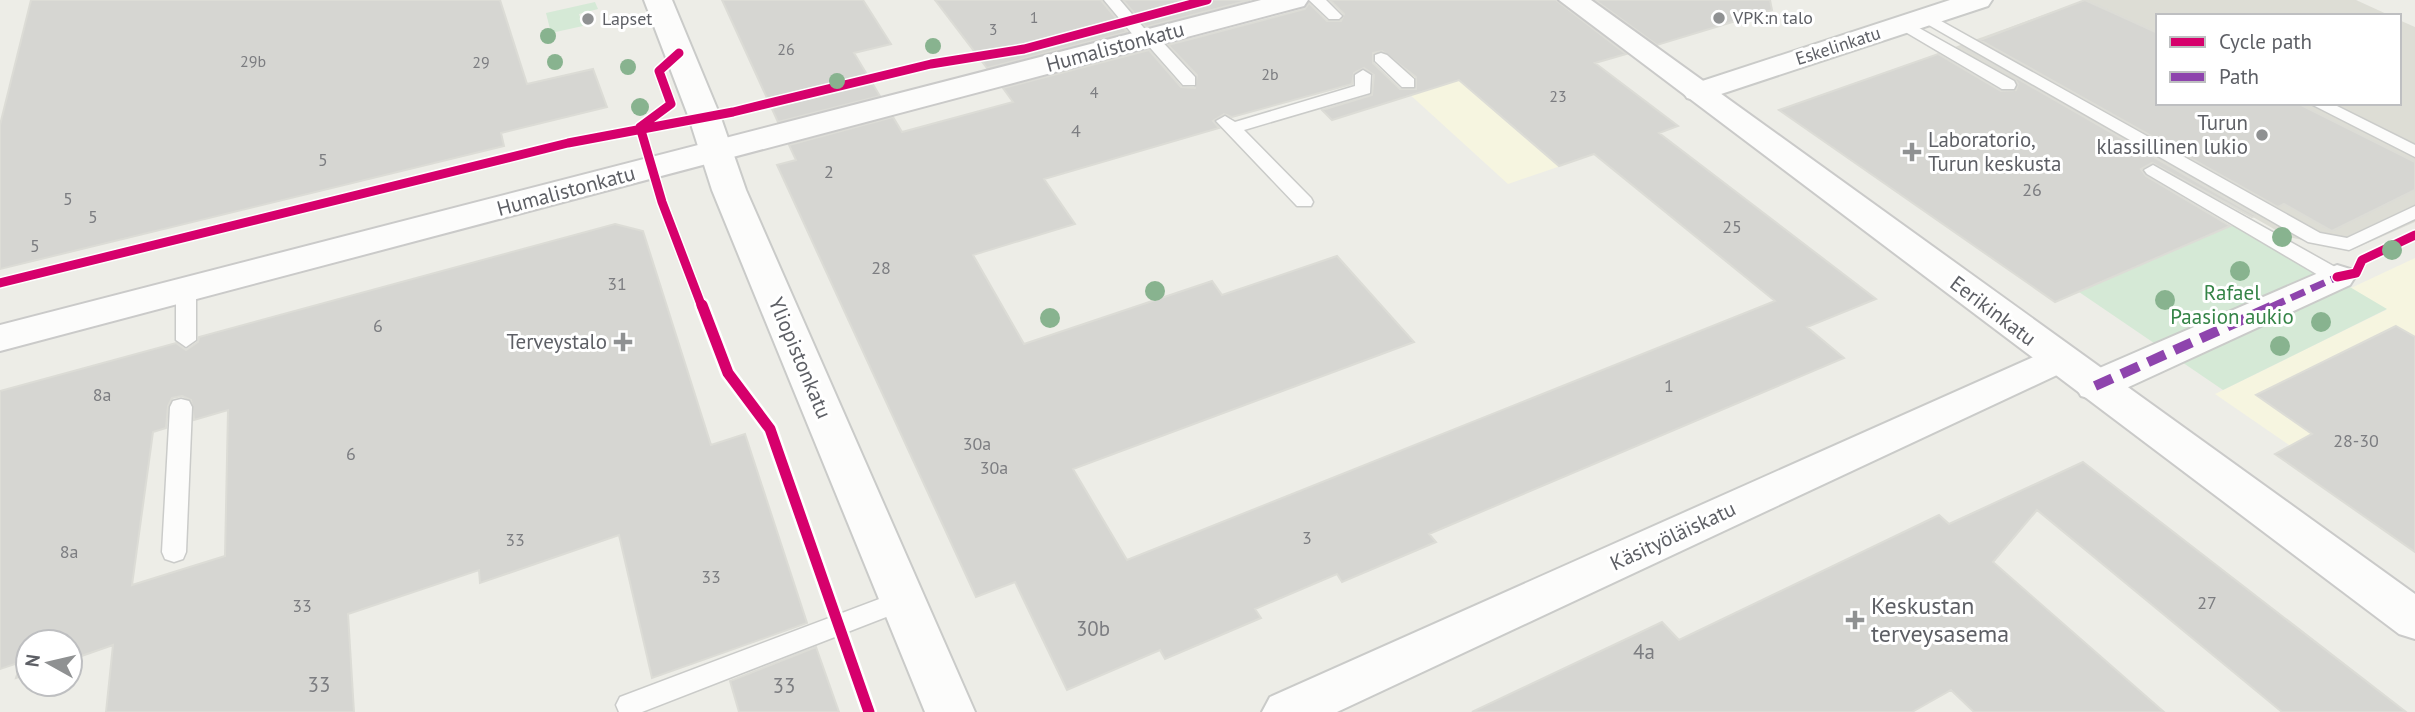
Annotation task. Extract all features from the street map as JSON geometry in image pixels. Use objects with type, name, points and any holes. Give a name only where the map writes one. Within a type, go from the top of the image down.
[{"type":"street","name":"Yliopistonkatu","points":[[658,0],[729,190],[950,712]]},
{"type":"street","name":"Humalistonkatu","points":[[0,338],[1294,0]]},
{"type":"street","name":"Eerikinkatu","points":[[1573,0],[2415,620]]},
{"type":"street","name":"Eskelinkatu","points":[[1698,92],[1978,0]]},
{"type":"street","points":[[2095,386],[2337,277]]},
{"type":"street","name":"Käsityöläiskatu","points":[[1287,712],[2058,359]]},
{"type":"lane","points":[[1112,0],[1189,81]]},
{"type":"lane","points":[[1317,0],[1334,16]]},
{"type":"lane","points":[[1914,21],[2008,85]]},
{"type":"lane","points":[[1914,21],[2315,238],[2349,244],[2415,212]]},
{"type":"lane","points":[[1381,58],[1408,83]]},
{"type":"lane","points":[[1304,202],[1228,124],[1364,89],[1363,75]]},
{"type":"lane","points":[[2321,105],[2415,152]]},
{"type":"lane","points":[[2153,170],[2337,277]]},
{"type":"lane","points":[[186,291],[186,340]]},
{"type":"lane","points":[[174,552],[181,407]]},
{"type":"lane","points":[[629,705],[903,600]]},
{"type":"shaded area","points":[[1394,0],[1511,0],[1678,126],[1508,184],[1327,19]]},
{"type":"shaded area","name":"Turun klassillinen lukio","points":[[2085,0],[2356,0],[2387,14],[2156,14],[2156,105],[2401,105],[2401,21],[2415,27],[2415,222],[2352,250],[2288,237],[1955,47]]},
{"type":"shaded area","points":[[2415,258],[2415,532],[2215,394],[2386,310],[2351,288]]},
{"type":"green space","points":[[595,2],[598,9],[579,14],[583,26],[551,33],[546,13]]},
{"type":"green space","name":"Rafael Paasion aukio","points":[[2240,222],[2387,309],[2223,390],[2079,292]]},
{"type":"building","points":[[31,0],[500,0],[527,84],[593,69],[607,107],[501,133],[504,146],[0,269],[0,125]]},
{"type":"building","points":[[722,0],[863,0],[891,44],[854,53],[880,96],[778,122]]},
{"type":"building","points":[[935,0],[1101,0],[1127,32],[987,68]]},
{"type":"building","points":[[1123,0],[1250,0],[1146,27]]},
{"type":"building","points":[[1330,0],[1556,0],[1626,54],[1595,63],[1678,126],[1659,133],[1876,299],[1807,327],[1844,358],[1429,534],[1436,542],[1342,582],[1337,574],[1255,609],[1261,618],[1165,659],[1160,650],[1067,690],[1015,582],[976,597],[777,165],[796,160],[789,145],[893,117],[902,132],[1013,102],[1003,88],[1149,50],[1181,87],[1195,88],[1197,75],[1168,45],[1305,9],[1309,3],[1327,21],[1341,21],[1344,14]],"holes":[[[1382,51],[1416,77],[1416,89],[1400,89],[1373,63],[1373,53]],[[1364,68],[1374,75],[1372,95],[1322,110],[1332,120],[1459,80],[1559,166],[1594,154],[1775,301],[1127,560],[1073,469],[1414,342],[1337,256],[1222,295],[1212,281],[1024,344],[973,255],[1075,224],[1044,179],[1219,128],[1213,121],[1224,114],[1232,117],[1352,84],[1354,73]]]},
{"type":"building","name":"VPK:n talo","points":[[1595,0],[1770,0],[1772,10],[1657,45]]},
{"type":"building","name":"Turun klassillinen lukio","points":[[2085,0],[2156,32],[2156,105],[2301,105],[2415,162],[2415,190],[2332,231],[2284,204],[2278,207],[1980,40]]},
{"type":"building","points":[[1961,46],[2256,216],[2252,217],[2152,163],[2141,169],[2146,176],[2230,226],[2055,302],[1779,110],[1938,54],[2001,91],[2016,90],[2018,84],[2015,79]]},
{"type":"building","points":[[615,224],[643,231],[711,445],[745,434],[807,623],[652,678],[619,535],[480,583],[479,570],[348,614],[354,712],[106,712],[113,645],[84,655],[84,628],[14,628],[14,664],[0,669],[0,391],[176,343],[186,350],[198,342],[199,337]],"holes":[[[182,396],[191,400],[194,420],[228,410],[225,556],[132,585],[153,432],[166,428],[168,406],[172,398]]]},
{"type":"building","points":[[2396,326],[2415,337],[2415,552],[2275,454],[2312,434],[2256,395]]},
{"type":"building","points":[[2083,462],[2406,712],[2282,712],[2037,510],[1993,562],[2164,712],[1974,712],[1951,690],[1912,712],[1472,712],[1662,622],[1679,640],[1939,515],[1949,524]]},
{"type":"building","points":[[816,647],[839,712],[739,712],[730,681]]},
{"type":"marked path","points":[[2095,386],[2337,277]]},
{"type":"cycle path","points":[[0,283],[568,143],[640,127],[679,123],[733,112],[931,64],[1024,49],[1207,0]]},
{"type":"cycle path","points":[[640,127],[671,104],[659,71],[679,53]]},
{"type":"cycle path","points":[[640,127],[662,202],[728,373],[770,429],[869,712]]},
{"type":"cycle path","points":[[2337,277],[2356,273],[2362,260],[2415,235]]},
{"type":"place","name":"VPK:n talo","points":[[1719,18]]},
{"type":"place","name":"Lapset","points":[[588,19]]},
{"type":"place","name":"Turun klassillinen lukio","points":[[2262,135]]},
{"type":"place","name":"Laboratorio, Turun keskusta","points":[[1912,152]]},
{"type":"place","name":"Terveystalo","points":[[623,342]]},
{"type":"place","name":"Keskustan terveysasema","points":[[1855,620]]}]
